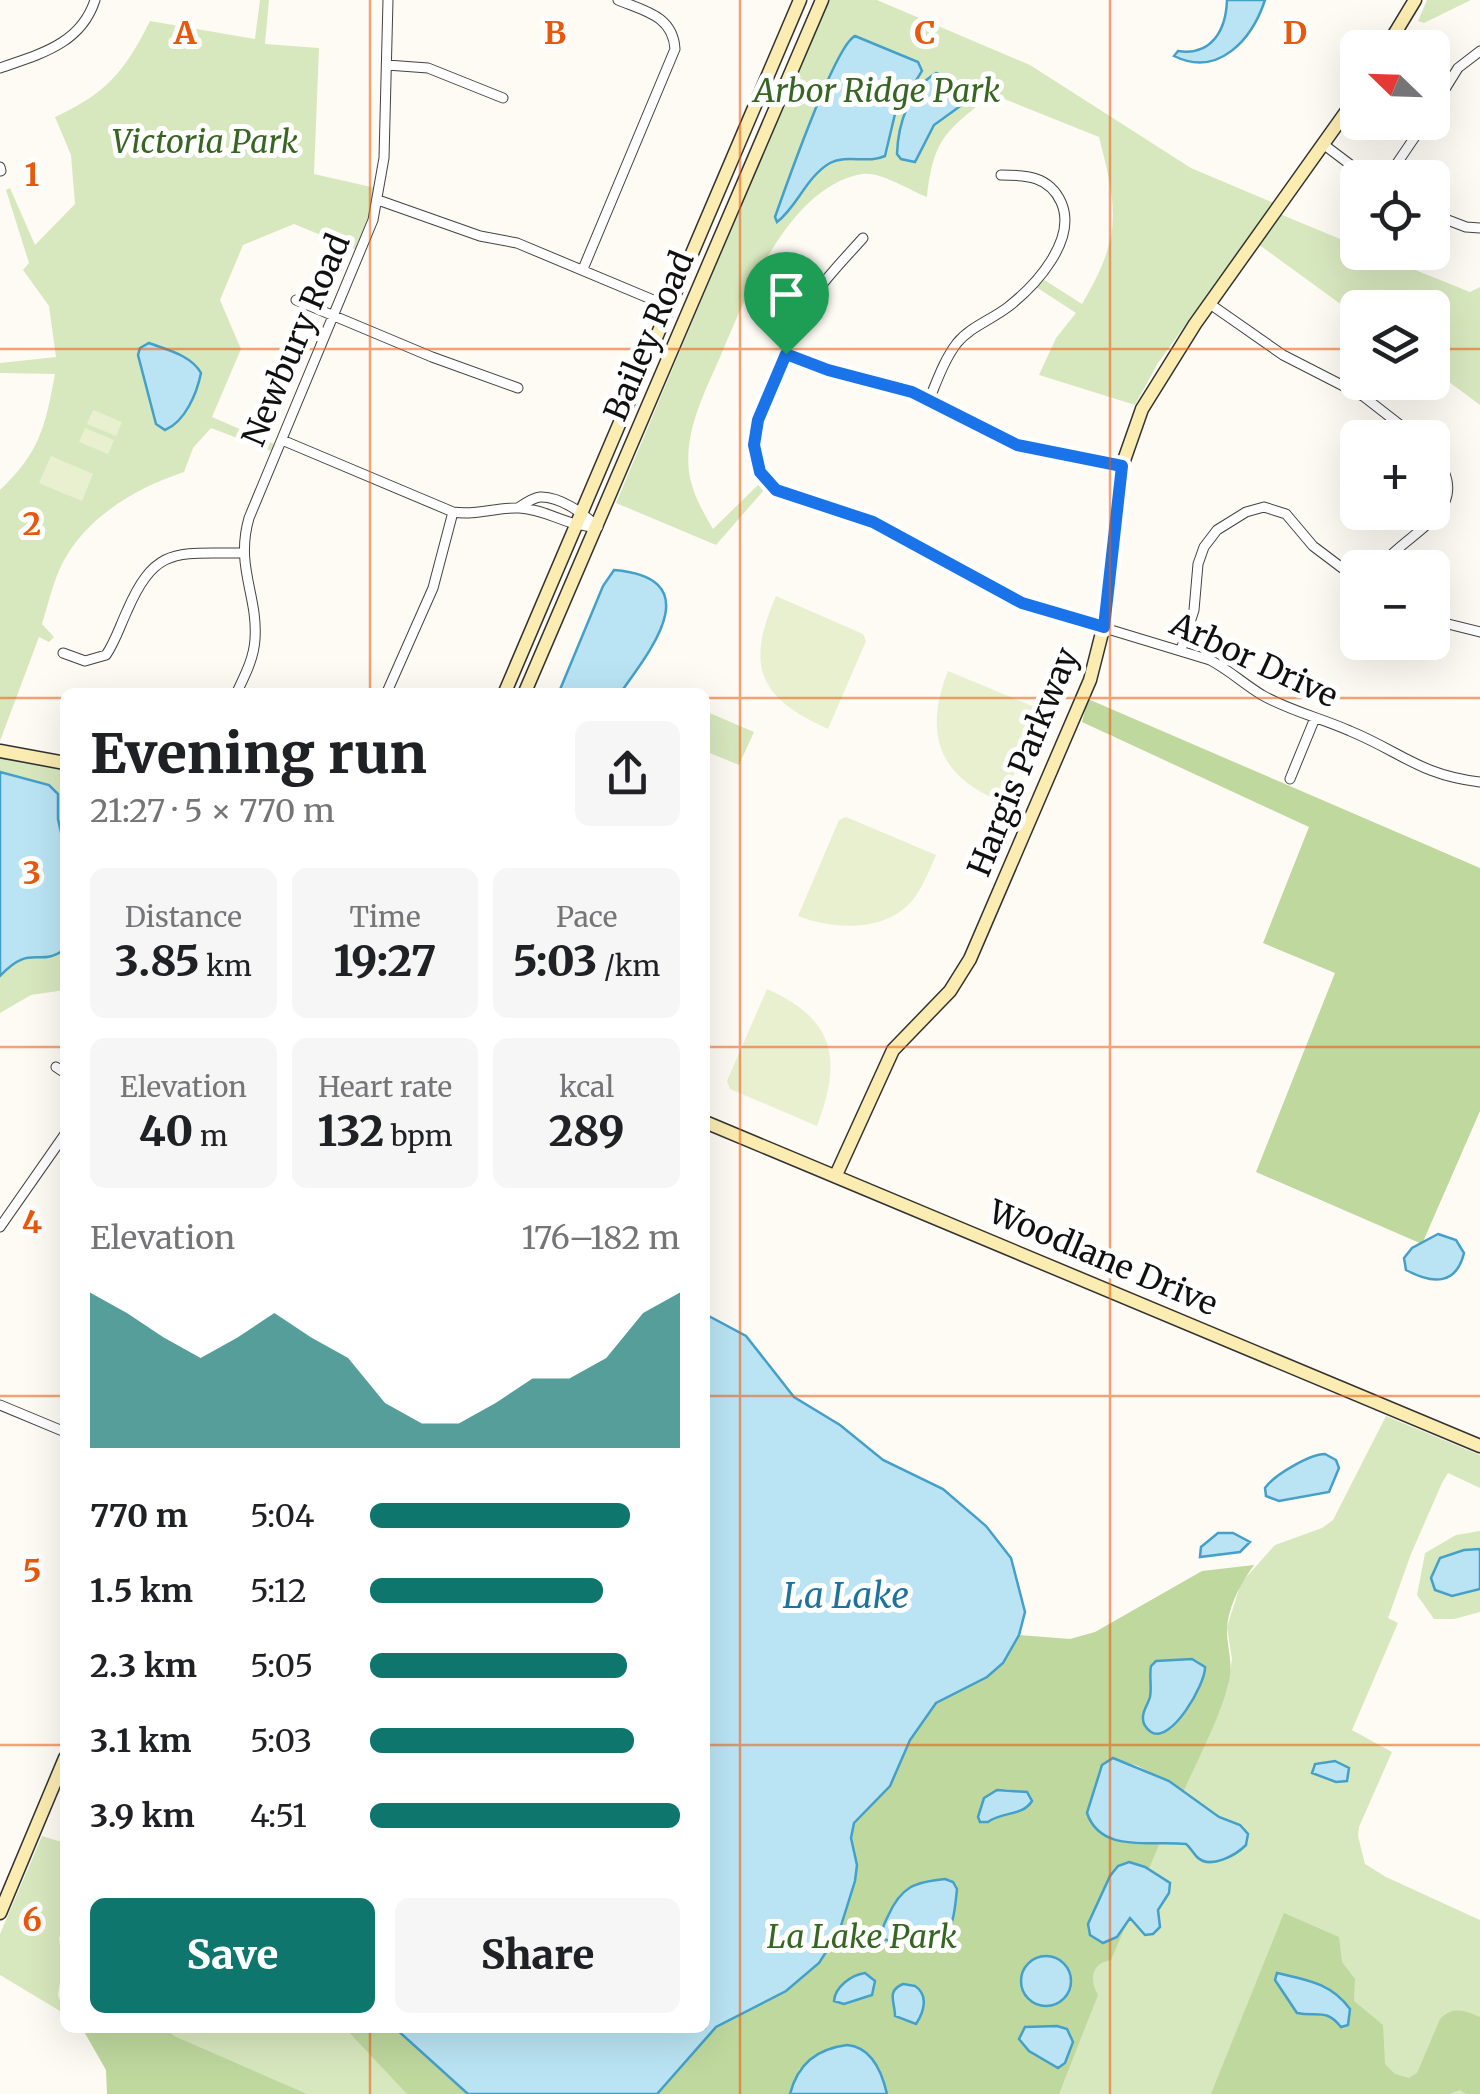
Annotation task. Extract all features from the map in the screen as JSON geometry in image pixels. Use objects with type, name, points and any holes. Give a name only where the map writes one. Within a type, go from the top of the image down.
[{"type":"street","points":[[0,68],[60,46],[80,29],[96,0]]},
{"type":"street","name":"Newbury Road","points":[[239,688],[255,640],[243,553],[249,518],[364,248],[378,200],[384,158],[388,0]]},
{"type":"street","points":[[582,269],[675,49],[666,22],[618,0]]},
{"type":"street","name":"Bailey Road","points":[[507,688],[800,0]]},
{"type":"street","name":"Bailey Road","points":[[527,688],[822,0]]},
{"type":"street","points":[[1395,30],[1405,0]]},
{"type":"street","points":[[1400,19],[1415,0]]},
{"type":"street","points":[[1450,81],[1460,65],[1480,51]]},
{"type":"street","points":[[387,65],[428,68],[502,98]]},
{"type":"street","name":"Hargis Parkway","points":[[836,1176],[893,1050],[950,990],[970,959],[1084,697],[1104,627],[1122,466],[1134,425],[1150,391],[1340,120]]},
{"type":"street","points":[[1323,144],[1344,160]]},
{"type":"street","points":[[929,400],[956,345],[971,330],[1019,298],[1044,270],[1063,236],[1064,208],[1048,184],[1031,176],[1002,175]]},
{"type":"street","points":[[378,200],[480,236],[518,243],[670,307]]},
{"type":"street","points":[[1450,221],[1480,228]]},
{"type":"street","name":"Arbor Drive","points":[[864,238],[817,292],[758,420],[754,445],[760,472],[776,490],[873,522],[1022,603],[1181,650],[1229,670],[1260,694],[1349,730],[1418,768],[1480,782]]},
{"type":"street","points":[[296,300],[518,388]]},
{"type":"street","points":[[1210,304],[1283,356],[1363,396],[1394,420]]},
{"type":"street","points":[[786,354],[929,400],[1017,445],[1122,466]]},
{"type":"street","points":[[282,440],[453,512],[476,514],[518,508],[542,497],[583,513],[598,527]]},
{"type":"street","points":[[1181,650],[1194,610],[1198,564],[1204,547],[1216,530],[1246,512],[1264,507],[1286,514],[1313,546],[1340,566]]},
{"type":"street","points":[[518,508],[577,527],[598,527]]},
{"type":"street","points":[[389,688],[433,588],[453,512]]},
{"type":"street","points":[[1395,550],[1424,530]]},
{"type":"street","points":[[63,654],[89,661],[108,653],[142,579],[159,563],[188,552],[243,553]]},
{"type":"street","points":[[1450,624],[1480,632]]},
{"type":"street","points":[[1290,779],[1316,718]]},
{"type":"street","points":[[0,751],[60,762]]},
{"type":"street","name":"Woodlane Drive","points":[[710,1124],[1480,1446]]},
{"type":"street","points":[[0,1227],[60,1141]]},
{"type":"street","points":[[0,1405],[60,1430]]},
{"type":"street","points":[[0,1913],[60,1770]]},
{"type":"green space","name":"Victoria Park","points":[[260,0],[269,0],[265,44],[319,48],[314,174],[380,189],[362,252],[294,224],[243,245],[220,300],[241,349],[212,417],[279,446],[276,453],[211,428],[193,448],[184,472],[114,506],[84,532],[62,564],[42,624],[54,637],[49,642],[39,637],[0,741],[0,490],[39,438],[55,374],[0,373],[0,363],[56,357],[49,306],[23,270],[29,263],[6,190],[10,188],[35,245],[75,204],[71,155],[55,117],[88,99],[113,79],[150,21],[255,39]]},
{"type":"green space","name":"Arbor Ridge Park","points":[[828,0],[877,0],[1030,65],[1191,168],[1274,203],[1158,363],[1135,405],[1039,375],[1056,338],[1076,313],[1036,287],[1043,279],[1082,304],[1110,241],[1113,204],[1099,137],[992,94],[945,136],[934,160],[927,197],[869,174],[836,183],[813,199],[774,246],[743,303],[697,412],[689,472],[695,495],[713,529],[759,484],[764,490],[716,545],[616,503]]},
{"type":"green space","points":[[1427,0],[1471,0],[1424,23],[1418,21]]},
{"type":"green space","points":[[1280,214],[1340,239],[1340,270],[1415,270],[1470,292],[1480,287],[1480,405],[1450,383],[1450,290],[1340,290],[1340,304],[1258,244]]},
{"type":"green space","points":[[93,410],[122,422],[116,436],[87,424]]},
{"type":"green space","points":[[85,428],[114,440],[108,454],[79,442]]},
{"type":"green space","points":[[51,456],[93,474],[82,501],[39,483]]},
{"type":"green space","points":[[776,596],[863,634],[866,641],[828,729],[786,705],[764,678],[761,642]]},
{"type":"green space","points":[[948,671],[1037,708],[1040,715],[1002,802],[963,780],[942,751],[937,715]]},
{"type":"green space","points":[[1088,699],[1480,868],[1480,1111],[1422,1244],[1256,1172],[1335,973],[1263,943],[1309,827],[1082,722]]},
{"type":"green space","points":[[710,713],[754,732],[739,765],[710,753]]},
{"type":"green space","points":[[0,751],[60,762],[60,991],[31,995],[0,1013]]},
{"type":"green space","points":[[846,817],[936,855],[915,897],[904,909],[876,923],[844,926],[798,916],[839,820]]},
{"type":"green space","points":[[767,989],[807,1014],[820,1028],[827,1044],[829,1081],[817,1126],[730,1089],[727,1081]]},
{"type":"green space","name":"La Lake Park","points":[[1386,1416],[1480,1455],[1480,1488],[1448,1473],[1442,1483],[1388,1618],[1398,1623],[1352,1730],[1392,1752],[1359,1827],[1365,1864],[1480,1920],[1480,2094],[194,2094],[144,2033],[710,2033],[710,1700],[1165,1894],[1170,1883],[1149,1869],[1160,1843],[1186,1844],[1203,1860],[1217,1861],[1232,1856],[1248,1842],[1240,1825],[1219,1817],[1184,1791],[1228,1686],[1232,1659],[1227,1627],[1241,1583],[1275,1545],[1333,1520]],"holes":[[[1330,1761],[1349,1768],[1336,1782],[1312,1773],[1313,1765]]]},
{"type":"green space","points":[[1480,1531],[1480,1612],[1454,1619],[1434,1619],[1417,1595],[1425,1553],[1456,1535]]},
{"type":"green space","points":[[1254,1565],[1230,1612],[1229,1682],[1184,1791],[1138,1766],[1110,1758],[1099,1833],[1117,1841],[1160,1843],[1149,1869],[1138,1864],[1110,1876],[1105,1889],[1117,1937],[1129,1918],[1111,1960],[1099,1965],[1094,1973],[1098,1995],[1059,2094],[887,2094],[881,2074],[862,2049],[799,2069],[790,2094],[657,2094],[716,2027],[791,1988],[819,1963],[839,1932],[855,1881],[857,1865],[851,1838],[854,1823],[890,1786],[910,1740],[936,1703],[996,1670],[1019,1635],[1070,1639],[1095,1632],[1202,1571]],"holes":[[[1192,1659],[1198,1661],[1205,1674],[1171,1729],[1142,1716],[1151,1694],[1149,1670]],[[1005,1789],[1027,1792],[1018,1812],[997,1815],[990,1821]],[[945,1879],[957,1889],[954,1914],[946,1928],[921,1940],[884,1939],[902,1894],[929,1881]],[[1036,1958],[1053,2003],[1036,2004],[1024,1972]],[[852,1976],[870,1997],[844,2004],[835,1994]]]},
{"type":"green space","points":[[42,1836],[60,1841],[60,2011],[0,1975],[0,1934]]},
{"type":"green space","points":[[1284,1913],[1339,1937],[1342,1962],[1355,1979],[1354,2001],[1383,2025],[1385,2064],[1395,2074],[1409,2078],[1417,2073],[1440,2019],[1449,2012],[1459,2010],[1480,2017],[1480,2094],[1460,2090],[1449,2094],[1211,2094]],"holes":[[[1275,1975],[1317,1982],[1339,2026],[1326,2015],[1297,2013]]]},
{"type":"green space","points":[[85,2033],[171,2033],[307,2094],[107,2094],[106,2070]]},
{"type":"green space","points":[[350,2033],[401,2033],[468,2094],[407,2094]]},
{"type":"water","points":[[1227,0],[1265,0],[1242,41],[1232,51],[1205,62],[1174,56],[1178,51],[1199,49],[1214,39],[1224,22]]},
{"type":"water","points":[[855,36],[918,62],[922,71],[895,114],[885,156],[830,163],[814,176],[777,222],[775,217],[824,90],[835,64]]},
{"type":"water","points":[[936,73],[976,89],[977,94],[934,125],[915,162],[901,159],[897,154],[898,143],[907,108],[919,88]]},
{"type":"water","points":[[149,343],[185,357],[201,373],[184,414],[165,430],[156,424],[138,355],[140,348]]},
{"type":"water","points":[[614,570],[643,576],[659,587],[666,601],[657,637],[624,688],[561,688],[603,586]]},
{"type":"water","points":[[0,772],[49,785],[58,794],[60,952],[20,960],[0,976]]},
{"type":"water","points":[[1438,1234],[1456,1240],[1464,1253],[1455,1272],[1434,1279],[1406,1270],[1404,1258],[1412,1248]]},
{"type":"water","name":"La Lake","points":[[710,1317],[746,1336],[794,1397],[840,1425],[883,1460],[943,1489],[986,1526],[1011,1558],[1025,1612],[1019,1635],[1003,1663],[987,1677],[936,1703],[910,1740],[890,1786],[854,1823],[851,1838],[857,1865],[855,1881],[839,1932],[819,1963],[786,1991],[716,2027],[657,2094],[468,2094],[401,2033],[710,2033]]},
{"type":"water","points":[[1325,1454],[1336,1460],[1339,1468],[1329,1492],[1279,1501],[1266,1496],[1265,1488],[1284,1472]]},
{"type":"water","points":[[1218,1533],[1233,1533],[1250,1542],[1240,1552],[1200,1557],[1201,1547]]},
{"type":"water","points":[[1480,1549],[1480,1589],[1452,1596],[1435,1590],[1431,1578],[1440,1558]]},
{"type":"water","points":[[1192,1659],[1205,1667],[1194,1698],[1168,1730],[1151,1732],[1144,1725],[1143,1716],[1150,1697],[1151,1666],[1156,1661]]},
{"type":"water","points":[[1113,1758],[1169,1781],[1219,1817],[1240,1825],[1248,1834],[1246,1845],[1230,1857],[1209,1862],[1202,1861],[1186,1844],[1129,1842],[1103,1835],[1087,1813],[1102,1765]]},
{"type":"water","points":[[1335,1761],[1349,1768],[1347,1781],[1336,1782],[1312,1773],[1315,1764]]},
{"type":"water","points":[[997,1790],[1027,1792],[1032,1801],[1017,1812],[980,1822],[984,1798]]},
{"type":"water","points":[[1129,1862],[1170,1883],[1169,1893],[1158,1910],[1160,1927],[1145,1935],[1130,1918],[1117,1937],[1103,1943],[1090,1935],[1088,1924],[1110,1876],[1118,1866]]},
{"type":"water","points":[[945,1879],[957,1889],[952,1922],[947,1929],[921,1941],[884,1939],[885,1923],[904,1892],[917,1884]]},
{"type":"water","points":[[1046,1956],[1063,1964],[1071,1981],[1063,1998],[1046,2006],[1029,1998],[1021,1981],[1029,1964]]},
{"type":"water","points":[[865,1973],[875,1981],[872,1995],[844,2004],[834,2001],[845,1982]]},
{"type":"water","points":[[1277,1973],[1335,1993],[1350,2009],[1348,2025],[1341,2027],[1326,2015],[1297,2013],[1275,1980]]},
{"type":"water","points":[[903,1984],[915,1986],[924,1999],[916,2024],[895,2016],[893,1994]]},
{"type":"water","points":[[1025,2027],[1067,2029],[1073,2042],[1065,2063],[1058,2068],[1029,2051],[1019,2039]]},
{"type":"water","points":[[847,2045],[863,2050],[874,2062],[887,2094],[790,2094],[803,2066],[817,2054]]},
{"type":"route","points":[[786,354],[828,370],[912,392],[1017,445],[1122,466],[1104,627],[1022,603],[900,534],[851,513],[792,498],[770,485],[760,472],[754,445],[758,420],[786,354]]}]
